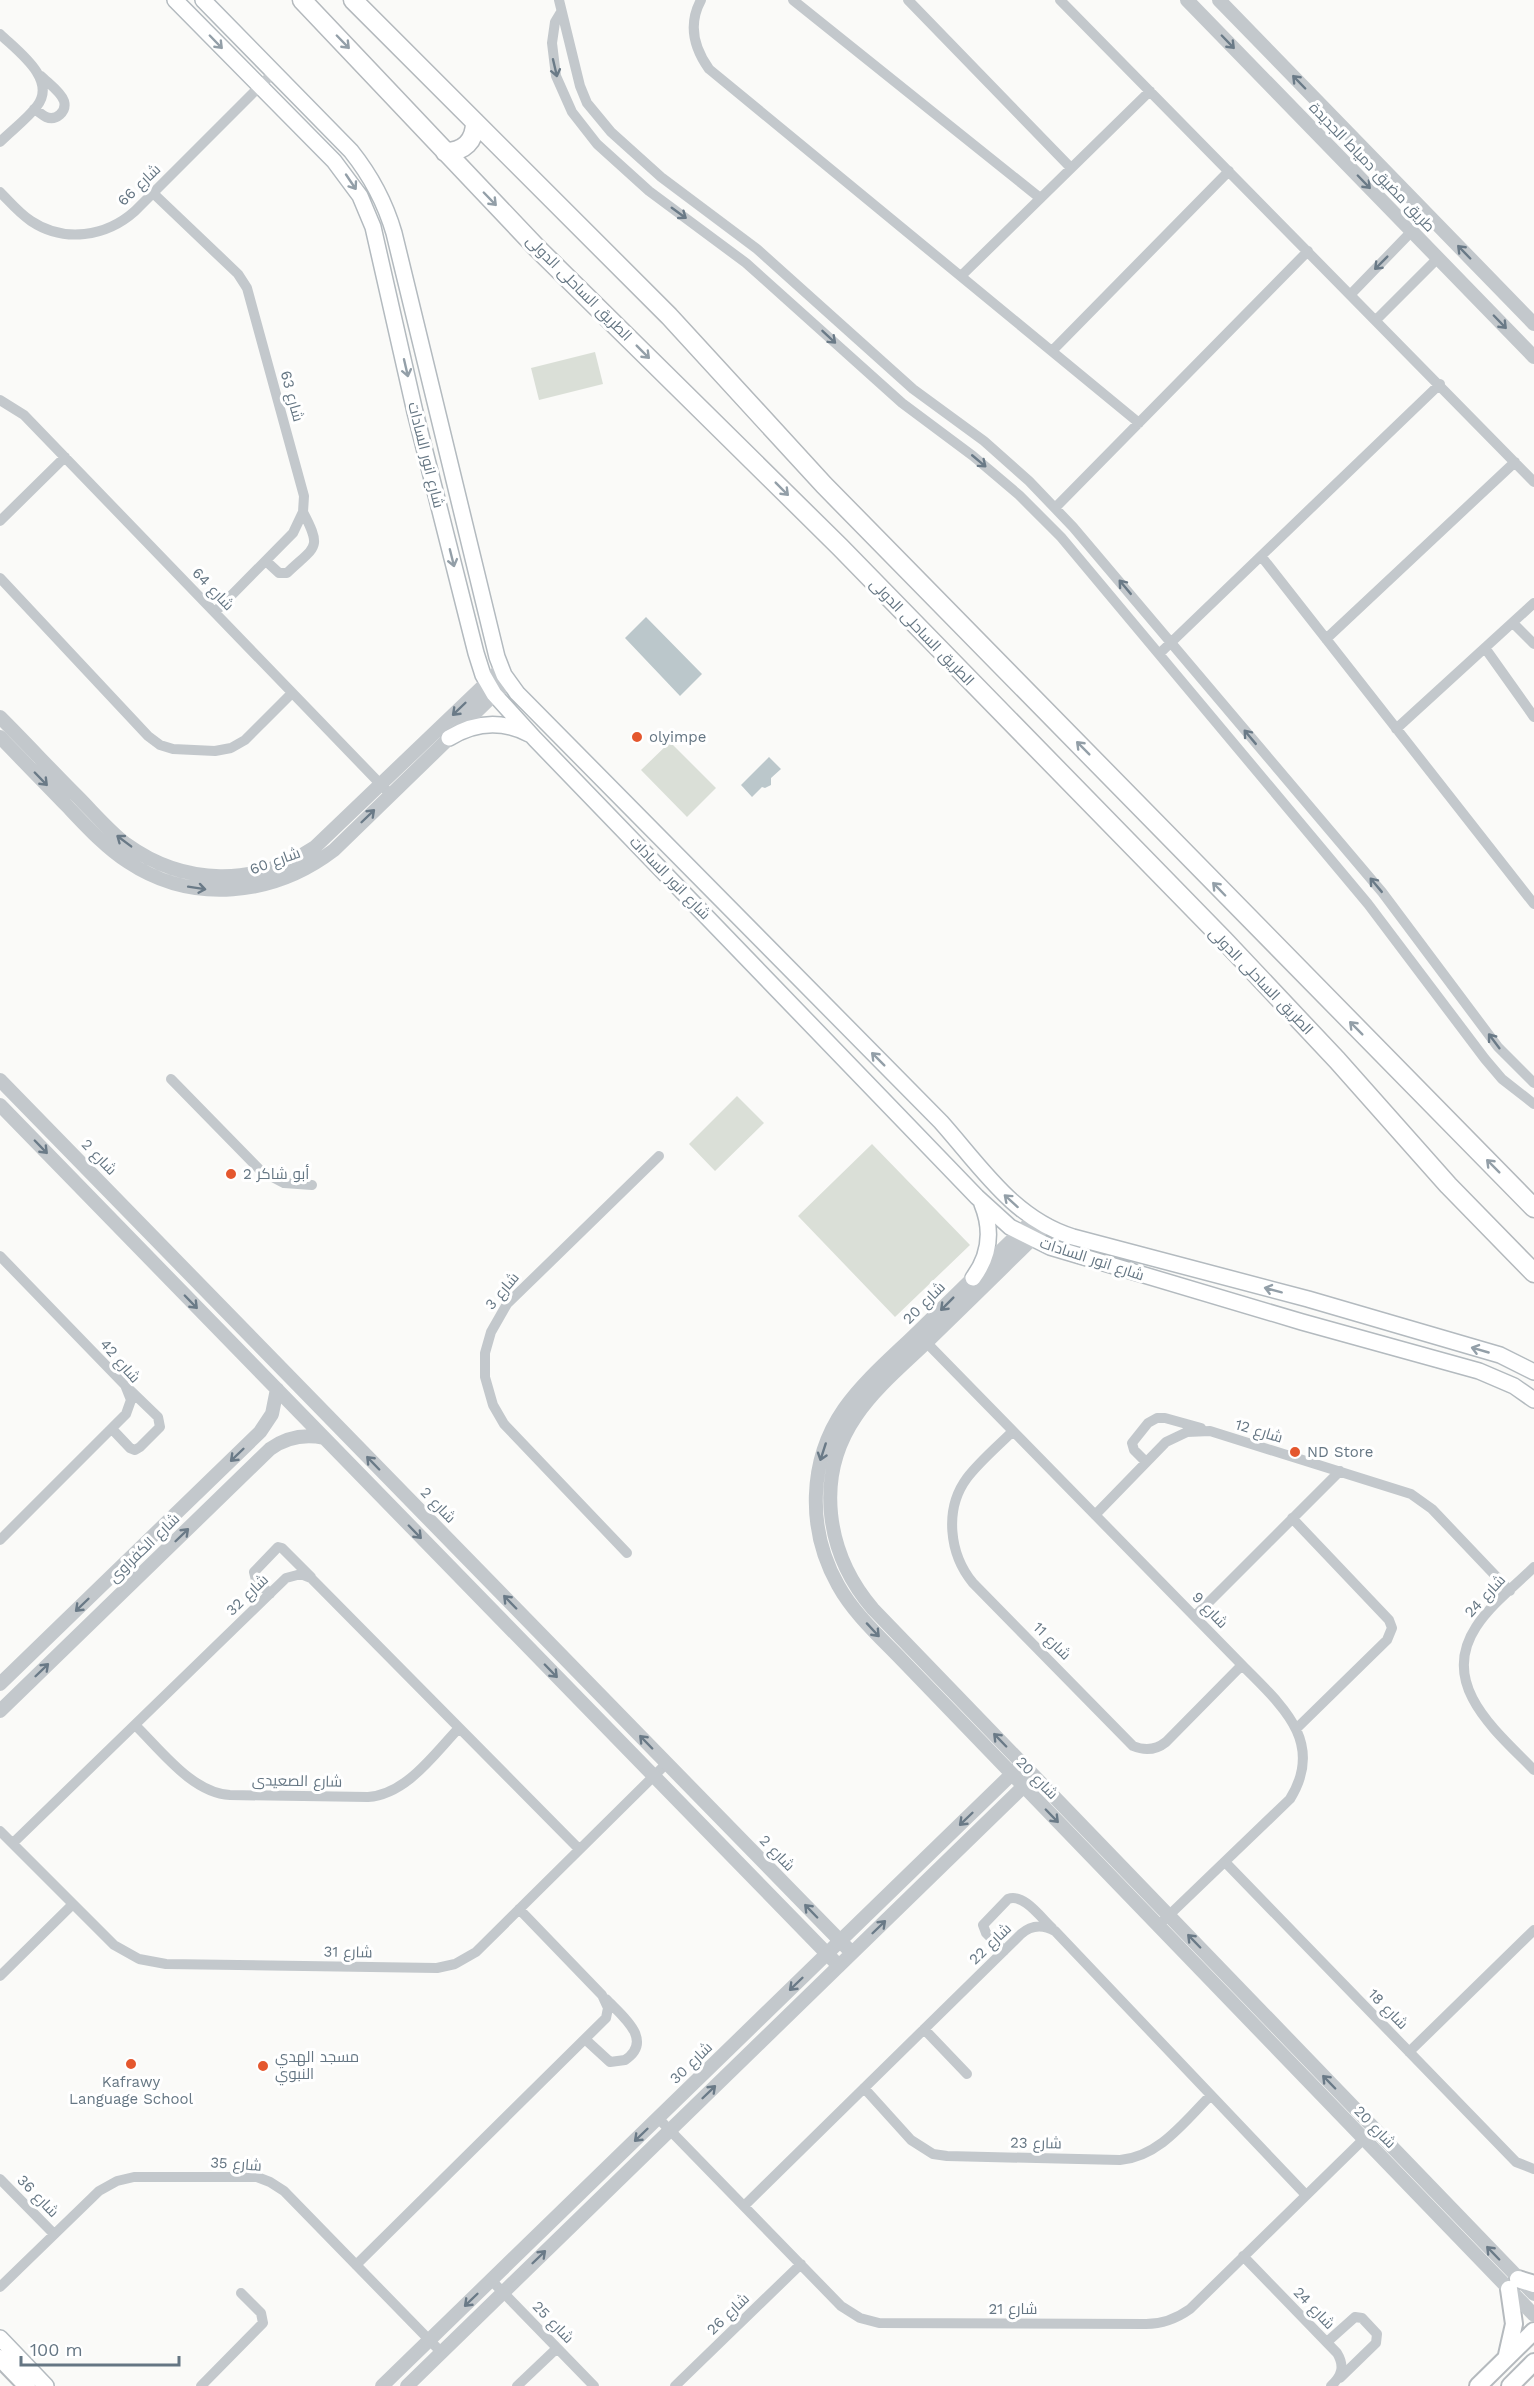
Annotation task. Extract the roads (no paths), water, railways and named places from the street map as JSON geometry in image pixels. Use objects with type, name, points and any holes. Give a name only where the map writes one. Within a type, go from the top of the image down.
[{"type":"highway","name":"الطريق الساحلى الدولى","points":[[302,0],[537,248],[840,547],[1224,940],[1337,1060],[1448,1185],[1534,1273]]},
{"type":"highway","points":[[353,0],[669,316],[785,444],[967,633],[1089,753],[1246,918],[1534,1208]]},
{"type":"highway","points":[[445,152],[465,147],[473,136],[476,122]]},
{"type":"highway","points":[[461,170],[471,152],[481,144],[494,140]]},
{"type":"main road","name":"شارع انور السادات","points":[[175,0],[334,161],[360,196],[373,227],[476,653],[491,688],[535,739],[977,1197],[1001,1220],[1026,1236],[1059,1250],[1491,1375],[1514,1386],[1534,1400]]},
{"type":"main road","name":"شارع انور السادات","points":[[203,0],[351,151],[364,167],[382,198],[394,233],[435,407],[505,675],[517,693],[941,1122],[1002,1193],[1040,1223],[1073,1237],[1308,1299],[1500,1355],[1534,1372]]},
{"type":"main road","points":[[416,412],[435,407]]},
{"type":"main road","points":[[449,738],[477,725],[498,724],[518,729],[535,739]]},
{"type":"main road","points":[[973,1278],[983,1262],[989,1243],[988,1224],[977,1197]]},
{"type":"main road","points":[[1302,1322],[1308,1299]]},
{"type":"main road","points":[[1505,2359],[1512,2342],[1515,2324],[1513,2300],[1521,2284]]},
{"type":"main road","points":[[1478,2386],[1534,2331]]},
{"type":"main road","points":[[0,2338],[46,2386]]},
{"type":"main road","points":[[0,2358],[27,2386]]},
{"type":"main road","points":[[1510,2386],[1534,2362]]},
{"type":"street","points":[[559,0],[580,86],[587,103],[610,132],[661,177],[757,249],[913,389],[984,441],[1029,481],[1171,642],[1382,892],[1498,1047],[1534,1083]]},
{"type":"street","points":[[700,0],[693,23],[694,40],[700,56],[709,69],[1139,423]]},
{"type":"street","points":[[794,0],[1040,198]]},
{"type":"street","points":[[908,0],[1071,168]]},
{"type":"street","points":[[1060,0],[1534,482]]},
{"type":"street","name":"طريق مضيق دمياط الجديدة","points":[[1187,0],[1534,357]]},
{"type":"street","name":"طريق مضيق دمياط الجديدة","points":[[1219,0],[1534,324]]},
{"type":"street","points":[[561,12],[555,22],[552,43],[556,76],[572,112],[590,137],[649,191],[746,263],[792,302],[902,403],[973,456],[1019,495],[1061,537],[1368,904],[1485,1059],[1502,1079],[1534,1104]]},
{"type":"street","points":[[0,34],[63,99],[64,107],[60,115],[53,118],[34,109]]},
{"type":"street","points":[[0,142],[40,101],[43,91],[37,72]]},
{"type":"street","name":"شارع 66","points":[[0,192],[19,212],[38,225],[53,231],[77,235],[95,233],[121,222],[274,72]]},
{"type":"street","points":[[960,276],[1149,91]]},
{"type":"street","points":[[1052,351],[1229,171]]},
{"type":"street","name":"شارع 63","points":[[153,193],[238,274],[247,288],[302,488],[303,513],[315,537],[312,549],[288,573],[279,573],[266,561]]},
{"type":"street","points":[[1350,294],[1412,231]]},
{"type":"street","points":[[1055,508],[1308,251]]},
{"type":"street","points":[[1376,320],[1438,258]]},
{"type":"street","points":[[1159,654],[1440,384]]},
{"type":"street","name":"شارع 64","points":[[0,400],[24,415],[386,790]]},
{"type":"street","points":[[0,521],[65,458]]},
{"type":"street","points":[[1326,639],[1515,462]]},
{"type":"street","points":[[214,612],[293,533],[303,513]]},
{"type":"street","points":[[1261,556],[1534,904]]},
{"type":"street","points":[[0,578],[148,736],[166,747],[215,752],[231,748],[245,740],[292,693]]},
{"type":"street","points":[[1396,729],[1534,603]]},
{"type":"street","points":[[1513,623],[1534,644]]},
{"type":"street","points":[[1485,648],[1534,717]]},
{"type":"street","name":"شارع 60","points":[[0,737],[118,855],[153,876],[193,888],[220,890],[248,888],[274,882],[300,872],[334,850],[386,790],[505,675]]},
{"type":"street","name":"شارع 60","points":[[0,717],[107,827],[126,843],[161,864],[197,875],[243,876],[265,872],[291,861],[325,838],[449,738],[491,688]]},
{"type":"street","points":[[171,1079],[261,1171],[284,1183],[312,1185]]},
{"type":"street","name":"شارع 2","points":[[0,1080],[852,1953]]},
{"type":"street","points":[[0,1105],[839,1966]]},
{"type":"street","name":"شارع 3","points":[[627,1553],[504,1424],[489,1395],[485,1360],[491,1332],[507,1304],[659,1156]]},
{"type":"street","name":"شارع 20","points":[[1040,1223],[922,1338],[854,1396],[830,1435],[820,1462],[816,1488],[816,1513],[820,1538],[832,1575],[854,1608],[1011,1775],[1158,1926],[1534,2295]]},
{"type":"street","name":"شارع 20","points":[[1026,1236],[973,1278],[865,1404],[842,1440],[834,1464],[830,1492],[834,1536],[843,1563],[864,1598],[1169,1916],[1368,2133]]},
{"type":"street","name":"شارع 42","points":[[0,1256],[125,1385],[131,1400],[129,1410],[112,1429],[0,1540]]},
{"type":"street","points":[[163,1272],[175,1260]]},
{"type":"street","name":"شارع 9","points":[[922,1338],[1286,1710],[1297,1728],[1303,1756],[1301,1774],[1284,1806],[1158,1926]]},
{"type":"street","points":[[112,1429],[130,1448],[135,1450],[160,1427],[158,1416],[125,1385]]},
{"type":"street","name":"شارع الكفراوى","points":[[0,1684],[263,1428],[272,1414],[277,1389]]},
{"type":"street","points":[[1146,1462],[1134,1450],[1132,1443],[1154,1419],[1165,1418],[1210,1431]]},
{"type":"street","points":[[263,1428],[278,1444]]},
{"type":"street","name":"شارع 12","points":[[1095,1515],[1173,1437],[1194,1430],[1210,1431],[1403,1490],[1419,1498],[1510,1591]]},
{"type":"street","name":"شارع 11","points":[[1013,1431],[968,1477],[955,1504],[952,1523],[953,1543],[959,1562],[973,1583],[1133,1746],[1142,1749],[1157,1748],[1166,1742],[1242,1665]]},
{"type":"street","name":"شارع الكفراوى","points":[[0,1711],[278,1444],[301,1436],[324,1438]]},
{"type":"street","points":[[1195,1616],[1340,1471]]},
{"type":"street","points":[[1292,1518],[1389,1620],[1392,1628],[1387,1640],[1297,1728]]},
{"type":"street","points":[[435,1551],[447,1538]]},
{"type":"street","points":[[270,1594],[254,1578],[254,1572],[278,1547],[282,1548],[579,1850]]},
{"type":"street","name":"شارع 24","points":[[1533,1768],[1480,1713],[1472,1698],[1465,1674],[1467,1649],[1472,1633],[1482,1619],[1534,1567]]},
{"type":"street","name":"شارع 32","points":[[13,1843],[290,1575],[301,1574],[311,1578]]},
{"type":"street","name":"شارع الصعيدى","points":[[135,1725],[193,1782],[213,1792],[224,1795],[368,1797],[384,1794],[398,1787],[459,1728]]},
{"type":"street","name":"شارع 31","points":[[0,1831],[114,1945],[146,1962],[437,1968],[455,1964],[470,1956],[667,1763]]},
{"type":"street","name":"شارع 30","points":[[382,2386],[1023,1764]]},
{"type":"street","points":[[407,2386],[1035,1776]]},
{"type":"street","name":"شارع 18","points":[[1225,1862],[1516,2162],[1534,2169]]},
{"type":"street","points":[[1004,1951],[986,1934],[983,1925],[1011,1898],[1021,1898],[1306,2195]]},
{"type":"street","points":[[0,1976],[73,1904]]},
{"type":"street","points":[[519,1909],[635,2029],[638,2039],[636,2049],[625,2060],[610,2062],[586,2040]]},
{"type":"street","name":"شارع 22","points":[[744,2206],[1029,1928],[1043,1926],[1054,1931]]},
{"type":"street","points":[[1409,2052],[1534,1930]]},
{"type":"street","points":[[356,2265],[586,2040],[606,2018],[608,2008],[602,1995]]},
{"type":"street","points":[[924,2029],[967,2074]]},
{"type":"street","name":"شارع 23","points":[[864,2088],[921,2148],[940,2155],[1120,2160],[1149,2153],[1211,2095]]},
{"type":"street","name":"شارع 21","points":[[658,2118],[845,2309],[860,2318],[873,2322],[1146,2325],[1165,2322],[1182,2314],[1368,2133]]},
{"type":"street","name":"شارع 35","points":[[0,2287],[99,2191],[126,2178],[250,2176],[270,2182],[284,2191],[441,2352]]},
{"type":"street","name":"شارع 36","points":[[0,2179],[54,2234]]},
{"type":"street","name":"شارع 24","points":[[1243,2256],[1337,2353],[1342,2370],[1334,2383]]},
{"type":"street","name":"شارع 26","points":[[675,2386],[801,2264]]},
{"type":"street","name":"شارع 25","points":[[491,2280],[594,2386]]},
{"type":"street","name":"شارع 20","points":[[1521,2284],[1534,2314]]},
{"type":"street","points":[[201,2386],[262,2326],[261,2313],[241,2293]]},
{"type":"street","points":[[1326,2342],[1355,2317],[1362,2318],[1377,2334],[1376,2343],[1334,2383]]},
{"type":"street","points":[[517,2386],[557,2348]]},
{"type":"place","name":"olyimpe","points":[[637,737]]},
{"type":"place","name":"أبو شاكر 2","points":[[231,1174]]},
{"type":"place","name":"ND Store","points":[[1295,1452]]},
{"type":"place","name":"Kafrawy Language School","points":[[131,2064]]},
{"type":"place","name":"مسجد الهدي النبوي","points":[[263,2066]]}]
